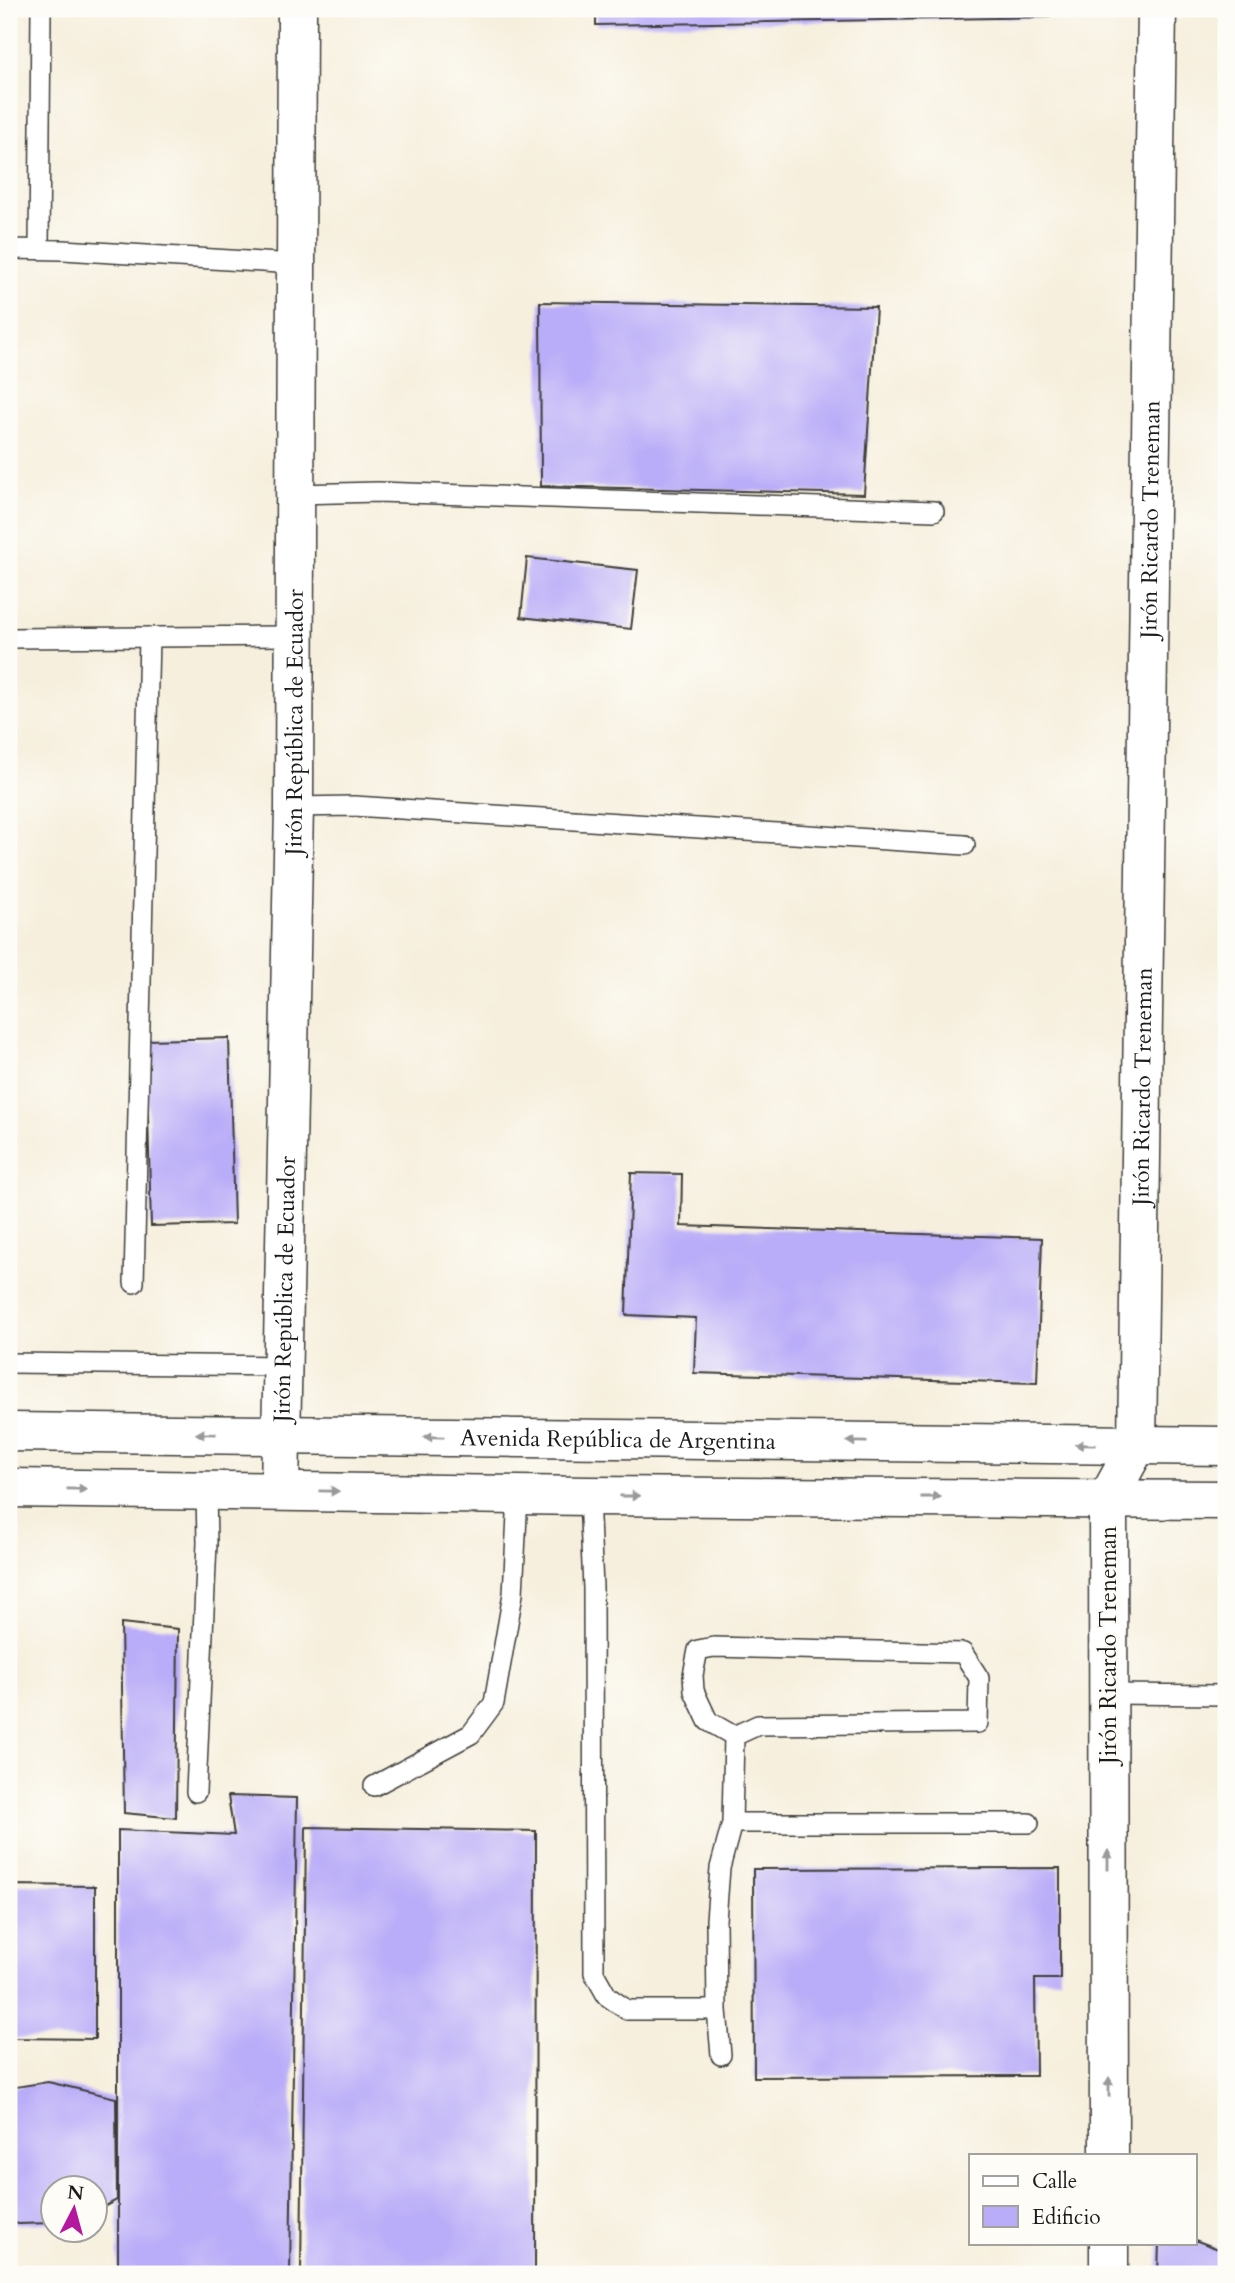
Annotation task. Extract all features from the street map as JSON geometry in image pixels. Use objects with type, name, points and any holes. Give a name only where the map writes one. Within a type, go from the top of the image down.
[{"type":"street","name":"Jirón República de Ecuador","points":[[280,1490],[294,807],[297,9]]},
{"type":"street","name":"Jirón Ricardo Treneman","points":[[1109,2154],[1108,1498],[1137,1445],[1157,9]]},
{"type":"street","name":"Avenida República de Argentina","points":[[9,1432],[1226,1446]]},
{"type":"street","points":[[9,1488],[589,1496],[1226,1500]]},
{"type":"street","points":[[1109,2244],[1109,2274]]},
{"type":"lane","points":[[39,249],[41,9]]},
{"type":"lane","points":[[9,249],[295,264]]},
{"type":"lane","points":[[295,495],[392,493],[934,511]]},
{"type":"lane","points":[[9,638],[295,636]]},
{"type":"lane","points":[[134,1283],[149,637]]},
{"type":"lane","points":[[294,807],[354,806],[965,845]]},
{"type":"lane","points":[[9,1363],[282,1366]]},
{"type":"lane","points":[[195,1792],[207,1543],[206,1490]]},
{"type":"lane","points":[[374,1786],[471,1734],[494,1703],[513,1594],[518,1495]]},
{"type":"lane","points":[[589,1496],[593,1588],[594,1973],[607,1996],[627,2010],[717,2010]]},
{"type":"lane","points":[[714,1647],[963,1653],[979,1678],[978,1723],[758,1725],[734,1737],[708,1721],[694,1691],[693,1675],[698,1650],[714,1647]]},
{"type":"lane","points":[[1108,1694],[1226,1695]]},
{"type":"lane","points":[[722,2055],[717,2010],[716,1920],[719,1881],[732,1823],[734,1737]]},
{"type":"lane","points":[[732,1823],[1029,1823]]},
{"type":"building","points":[[596,9],[1050,9],[1050,17],[596,25]]},
{"type":"building","points":[[540,302],[876,307],[864,494],[541,486]]},
{"type":"building","points":[[527,558],[638,570],[631,629],[521,617]]},
{"type":"building","points":[[229,1038],[234,1224],[151,1226],[146,1040]]},
{"type":"building","points":[[631,1173],[682,1174],[681,1226],[1042,1238],[1037,1383],[694,1373],[696,1318],[626,1315]]},
{"type":"building","points":[[121,1623],[178,1629],[176,1818],[124,1813]]},
{"type":"building","points":[[228,1796],[297,1798],[290,2274],[118,2274],[118,1830],[234,1835]]},
{"type":"building","points":[[306,1827],[536,1831],[535,2274],[301,2274]]},
{"type":"building","points":[[1060,1868],[1060,1979],[1035,1979],[1036,2076],[754,2077],[753,1869]]},
{"type":"building","points":[[9,1885],[95,1886],[95,2039],[9,2038]]},
{"type":"building","points":[[48,2082],[116,2098],[117,2200],[108,2205],[108,2174],[38,2174],[38,2223],[9,2222],[9,2088]]},
{"type":"building","points":[[1196,2240],[1226,2252],[1226,2274],[1158,2274],[1159,2244],[1196,2244]]}]
